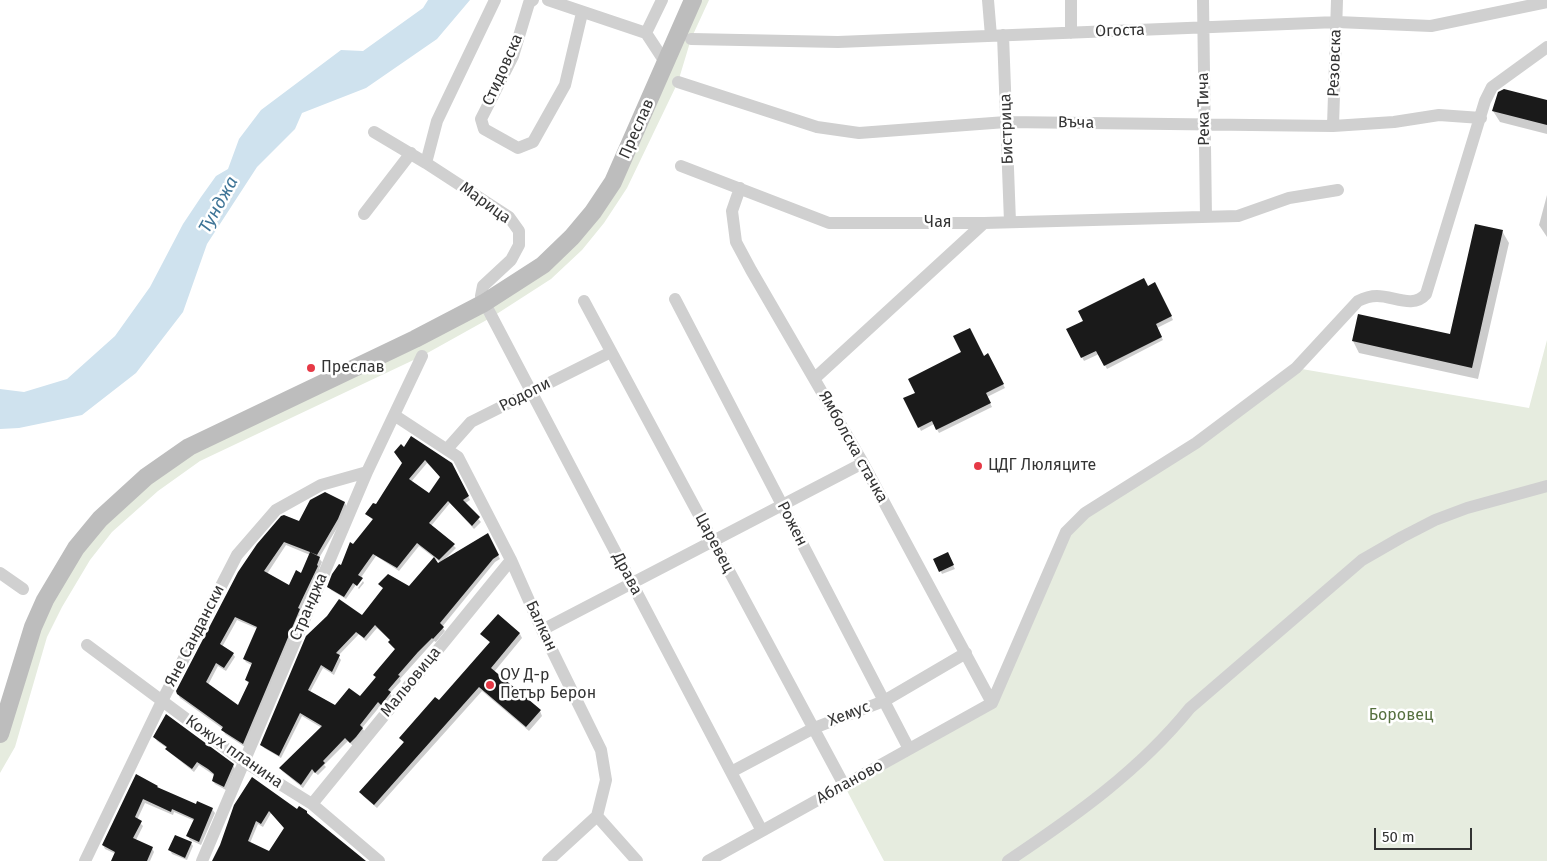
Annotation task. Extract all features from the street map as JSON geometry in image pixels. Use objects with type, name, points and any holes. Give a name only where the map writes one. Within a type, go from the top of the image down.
[{"type":"main road","name":"Преслав","points":[[0,734],[32,626],[76,548],[100,518],[146,477],[189,447],[415,339],[488,310],[543,265],[572,237],[593,212],[613,182],[693,0]]},
{"type":"street","points":[[426,163],[437,121],[495,0]]},
{"type":"street","name":"Стидовска","points":[[534,0],[529,3],[512,56],[481,119],[484,129],[518,148],[533,142],[565,84],[582,13]]},
{"type":"street","points":[[548,0],[646,33],[666,62]]},
{"type":"street","points":[[646,33],[662,0]]},
{"type":"street","name":"Бистрица","points":[[988,0],[997,36],[1006,122],[1010,222]]},
{"type":"street","points":[[1071,0],[1071,33]]},
{"type":"street","name":"Река Тича","points":[[1203,0],[1206,218]]},
{"type":"street","name":"Резовска","points":[[1333,126],[1337,0]]},
{"type":"street","name":"Огоста","points":[[691,39],[838,42],[1337,22],[1431,26],[1547,2]]},
{"type":"street","points":[[992,703],[1066,532],[1075,522],[1085,513],[1196,443],[1296,368],[1358,301],[1366,297],[1376,296],[1415,302],[1421,300],[1426,294],[1482,118],[1485,101],[1492,87],[1547,47]]},
{"type":"street","name":"Въча","points":[[678,82],[817,127],[858,133],[1006,122],[1333,126],[1394,122],[1439,115],[1482,118]]},
{"type":"street","name":"Марица","points":[[374,132],[411,153],[509,217],[519,231],[519,245],[511,260],[482,286],[480,296],[488,310]]},
{"type":"street","points":[[364,214],[411,153]]},
{"type":"street","name":"Чая","points":[[681,166],[829,223],[984,223],[1238,216],[1289,198],[1338,190]]},
{"type":"street","name":"Ямболска стачка","points":[[740,188],[732,211],[736,242],[750,270],[815,378],[863,463],[992,703]]},
{"type":"street","points":[[815,378],[984,223]]},
{"type":"street","name":"Рожен","points":[[676,299],[909,749]]},
{"type":"street","name":"Царевец","points":[[584,301],[844,785]]},
{"type":"street","name":"Драва","points":[[488,310],[762,831]]},
{"type":"street","name":"Родопи","points":[[447,449],[471,422],[611,352]]},
{"type":"street","name":"Странджа","points":[[202,861],[367,472],[422,356]]},
{"type":"street","name":"Балкан","points":[[394,415],[458,457],[511,560],[542,630],[601,750],[606,780],[597,816]]},
{"type":"street","points":[[542,630],[863,463]]},
{"type":"street","name":"Яне Сандански","points":[[85,861],[162,701],[237,555],[276,510],[321,485],[367,472]]},
{"type":"street","points":[[1008,861],[1112,787],[1171,731],[1190,708],[1362,560],[1435,520],[1467,508],[1547,486]]},
{"type":"street","name":"Мальовица","points":[[312,804],[511,560]]},
{"type":"street","points":[[0,573],[23,589]]},
{"type":"street","name":"Кожух планина","points":[[86,645],[243,761],[312,804],[379,861]]},
{"type":"street","name":"Хемус","points":[[731,772],[814,728],[884,701],[966,653]]},
{"type":"street","name":"Абланово","points":[[708,861],[992,703]]},
{"type":"street","points":[[548,861],[597,816],[637,861]]},
{"type":"green space","points":[[693,0],[709,0],[691,39],[678,82],[627,188],[604,223],[582,250],[551,279],[492,317],[422,356],[200,461],[158,491],[112,532],[90,560],[62,607],[47,637],[15,747],[0,773],[0,734],[33,627],[76,548],[146,477],[484,303],[593,212]]},
{"type":"green space","name":"Боровец","points":[[1547,340],[1547,861],[884,861],[844,785],[992,703],[1066,532],[1296,368],[1529,408]]},
{"type":"water","name":"Тунджа","points":[[428,0],[470,0],[437,39],[366,88],[302,113],[295,129],[257,167],[207,244],[183,312],[136,373],[82,415],[19,428],[0,429],[0,389],[24,392],[67,379],[115,336],[150,287],[183,224],[201,197],[216,176],[228,169],[239,139],[261,110],[341,50],[363,51],[423,8]]},
{"type":"building","points":[[1504,89],[1547,100],[1547,125],[1492,111],[1498,92]]},
{"type":"building","points":[[1475,224],[1503,230],[1472,368],[1352,341],[1358,314],[1450,334]]},
{"type":"building","points":[[1144,278],[1148,286],[1155,282],[1172,316],[1156,324],[1162,337],[1104,366],[1096,351],[1081,358],[1066,329],[1083,321],[1078,311]]},
{"type":"building","points":[[970,328],[984,356],[988,353],[1004,384],[986,393],[991,403],[936,430],[932,421],[918,428],[903,398],[915,393],[908,379],[961,352],[953,336]]},
{"type":"building","points":[[411,436],[452,463],[469,496],[463,500],[480,517],[472,526],[448,501],[429,523],[455,544],[439,560],[417,543],[397,568],[373,554],[358,575],[363,578],[357,586],[353,583],[344,597],[327,587],[332,574],[339,564],[341,565],[350,542],[353,544],[373,519],[365,514],[373,503],[376,504],[402,463],[394,452],[401,444],[404,447]],"holes":[[[425,460],[440,477],[429,493],[409,479]]]},
{"type":"building","points":[[325,492],[345,502],[338,519],[317,555],[310,552],[320,557],[318,566],[298,608],[300,609],[243,744],[221,730],[223,727],[177,694],[176,691],[238,572],[257,544],[281,516],[284,515],[299,521],[310,500]],"holes":[[[284,542],[310,552],[301,573],[296,570],[289,585],[264,571]],[[235,617],[257,627],[243,659],[252,663],[245,680],[249,682],[238,705],[206,682],[216,663],[224,668],[234,653],[220,644]]]},
{"type":"building","points":[[488,533],[499,555],[493,559],[440,623],[444,627],[398,675],[400,676],[388,690],[391,692],[381,705],[378,702],[360,725],[363,728],[356,737],[350,743],[345,738],[323,761],[325,763],[315,773],[312,769],[301,785],[279,768],[322,726],[300,713],[279,756],[260,745],[306,636],[327,616],[339,599],[362,615],[383,588],[378,584],[388,574],[409,586],[434,557],[438,563]],"holes":[[[375,625],[390,640],[388,642],[395,649],[373,675],[376,677],[360,696],[349,688],[335,705],[308,690],[321,665],[332,672],[340,655],[336,653],[356,632],[364,638]]]},
{"type":"building","points":[[948,552],[954,565],[939,572],[933,559]]},
{"type":"building","points":[[498,614],[520,633],[491,668],[541,710],[526,727],[479,687],[374,805],[359,792],[404,742],[399,738],[435,697],[439,700],[490,642],[480,634]]},
{"type":"building","points":[[166,714],[234,764],[224,787],[212,781],[214,774],[208,769],[197,762],[192,769],[165,749],[167,747],[153,737]]},
{"type":"building","points":[[136,774],[157,787],[196,804],[197,801],[213,808],[199,842],[186,836],[194,819],[172,809],[171,812],[143,799],[135,817],[142,821],[133,838],[153,847],[147,861],[111,861],[115,852],[102,845]]},
{"type":"building","points":[[252,777],[297,809],[299,806],[307,811],[307,813],[366,861],[212,861],[220,845],[234,805]],"holes":[[[269,811],[284,828],[269,851],[248,841],[256,821],[261,824]]]},
{"type":"building","points":[[175,835],[192,842],[185,858],[168,850]]},
{"type":"place","name":"Преслав","points":[[311,368]]},
{"type":"place","name":"ЦДГ Люляците","points":[[978,466]]},
{"type":"place","name":"ОУ Д-р Петър Берон","points":[[490,685]]}]
